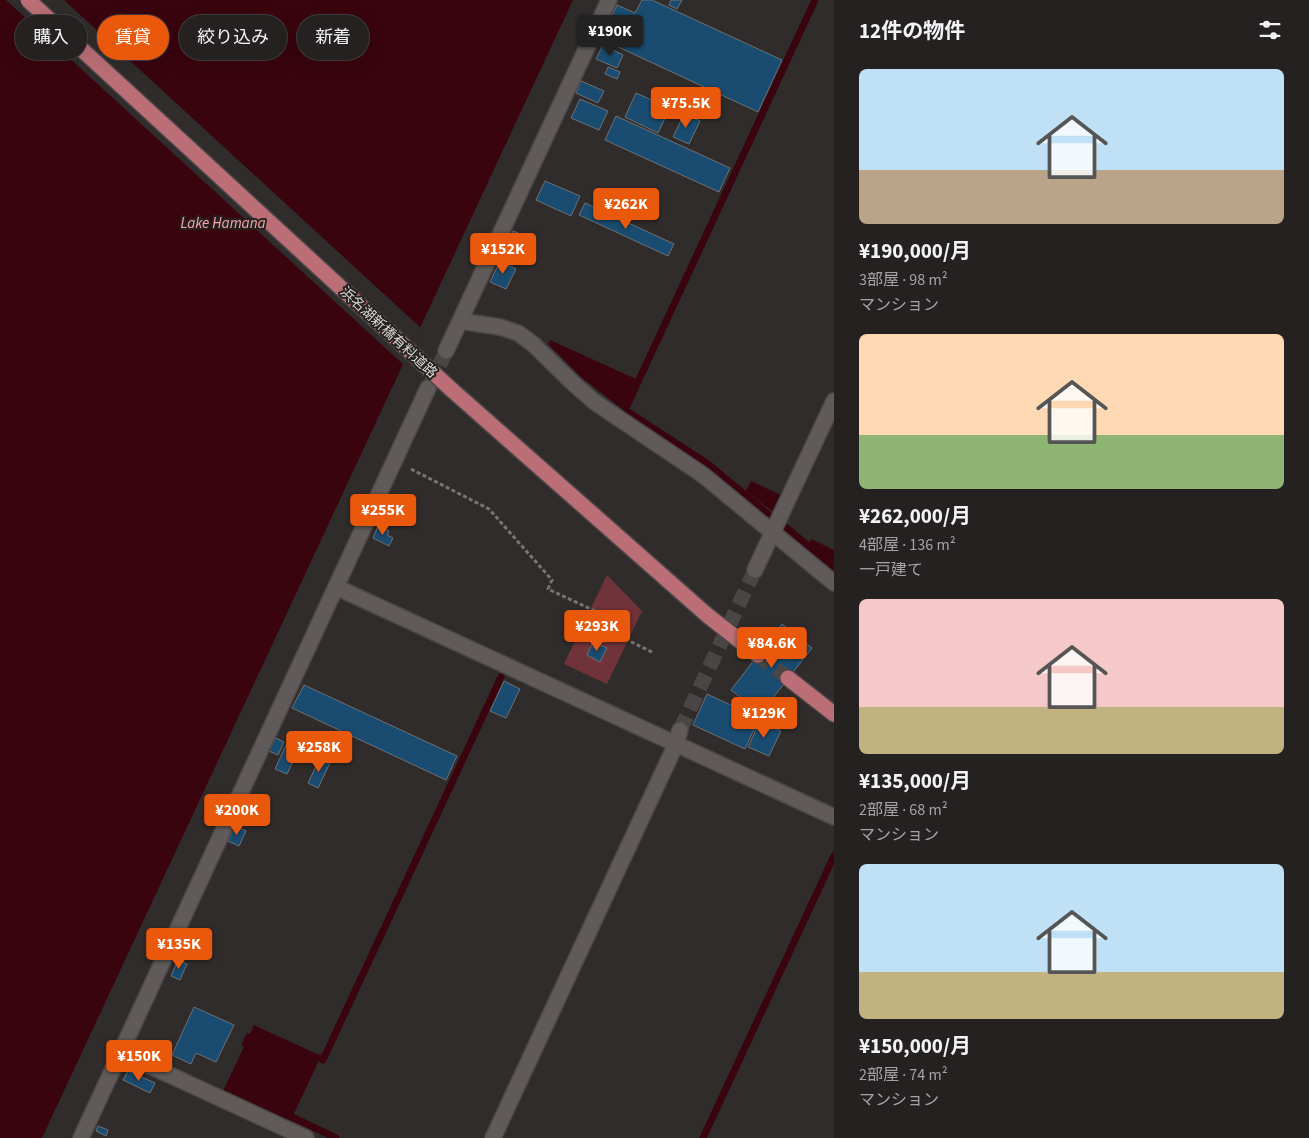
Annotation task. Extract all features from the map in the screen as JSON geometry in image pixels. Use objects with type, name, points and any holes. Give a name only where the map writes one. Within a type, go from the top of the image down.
[{"type":"main road","name":"浜名湖新橋有料道路","points":[[28,0],[452,390],[707,615],[758,655]]},
{"type":"main road","points":[[788,678],[834,714]]},
{"type":"street","points":[[446,351],[609,0]]},
{"type":"street","points":[[460,321],[500,327],[518,333],[533,344],[596,403],[703,475],[834,583]]},
{"type":"street","points":[[81,1138],[428,388]]},
{"type":"street","points":[[755,570],[834,401]]},
{"type":"street","points":[[336,587],[678,737],[834,817]]},
{"type":"street","points":[[493,1138],[678,737]]},
{"type":"street","points":[[120,1052],[306,1138]]},
{"type":"path","points":[[395,460],[489,509],[552,580],[548,589],[595,611],[611,631],[654,653]]},
{"type":"path","points":[[602,642],[611,631]]},
{"type":"shaded area","points":[[607,575],[642,611],[607,684],[564,664]]},
{"type":"water","name":"Lake Hamana","points":[[0,0],[573,0],[42,1138],[0,1138]]},
{"type":"water","points":[[550,340],[636,379],[622,409],[581,377],[548,344]]},
{"type":"water","points":[[751,481],[781,495],[773,512],[746,491]]},
{"type":"water","points":[[811,539],[834,550],[834,563],[809,543]]},
{"type":"water","points":[[254,1025],[321,1056],[290,1122],[223,1091],[244,1047],[241,1045],[247,1033],[250,1034]]},
{"type":"pier","points":[[6,0],[64,0],[80,15],[22,15]]},
{"type":"pier","points":[[87,21],[97,30],[97,60],[129,60],[422,329],[405,366],[71,60],[87,60]]},
{"type":"building","points":[[642,0],[652,0],[782,60],[758,112],[601,39],[617,5],[635,13]]},
{"type":"building","points":[[671,0],[682,0],[677,9],[669,5]]},
{"type":"building","points":[[603,45],[623,55],[617,68],[596,59]]},
{"type":"building","points":[[608,67],[620,72],[617,79],[605,74]]},
{"type":"building","points":[[581,81],[604,91],[598,103],[576,93]]},
{"type":"building","points":[[636,93],[670,108],[658,133],[625,117]]},
{"type":"building","points":[[580,99],[608,111],[599,130],[571,118]]},
{"type":"building","points":[[684,114],[700,121],[689,144],[673,137]]},
{"type":"building","points":[[616,116],[730,168],[719,192],[605,140]]},
{"type":"building","points":[[545,181],[580,196],[571,216],[536,200]]},
{"type":"building","points":[[585,203],[674,244],[668,256],[579,215]]},
{"type":"building","points":[[513,231],[525,236],[514,261],[502,255]]},
{"type":"building","points":[[500,261],[516,269],[506,289],[490,282]]},
{"type":"building","points":[[378,526],[389,531],[387,535],[393,538],[389,546],[373,538]]},
{"type":"building","points":[[782,624],[812,648],[761,713],[731,690]]},
{"type":"building","points":[[593,642],[607,648],[600,662],[587,655]]},
{"type":"building","points":[[504,681],[520,689],[506,718],[490,711]]},
{"type":"building","points":[[304,685],[457,756],[446,780],[292,708]]},
{"type":"building","points":[[707,694],[759,718],[745,749],[693,725]]},
{"type":"building","points":[[760,721],[781,731],[769,756],[748,747]]},
{"type":"building","points":[[276,738],[284,742],[278,755],[269,751]]},
{"type":"building","points":[[287,743],[299,748],[287,774],[275,769]]},
{"type":"building","points":[[320,758],[330,763],[318,788],[308,783]]},
{"type":"building","points":[[235,826],[246,831],[239,846],[228,841]]},
{"type":"building","points":[[178,960],[187,964],[180,980],[171,976]]},
{"type":"building","points":[[194,1007],[234,1025],[216,1062],[196,1053],[191,1064],[172,1055]]},
{"type":"building","points":[[128,1071],[155,1083],[150,1093],[123,1080]]},
{"type":"building","points":[[98,1126],[108,1130],[106,1136],[96,1131]]},
{"type":"waterway","points":[[768,514],[708,464],[625,410],[815,0]]},
{"type":"waterway","points":[[787,528],[834,568]]},
{"type":"waterway","points":[[320,1058],[323,1060],[501,677]]},
{"type":"waterway","points":[[703,1138],[834,856]]},
{"type":"waterway","points":[[292,1117],[336,1138]]},
{"type":"tunnel","points":[[430,386],[446,351]]},
{"type":"tunnel","points":[[680,730],[755,570]]},
{"type":"tunnel","points":[[758,655],[788,678]]}]
